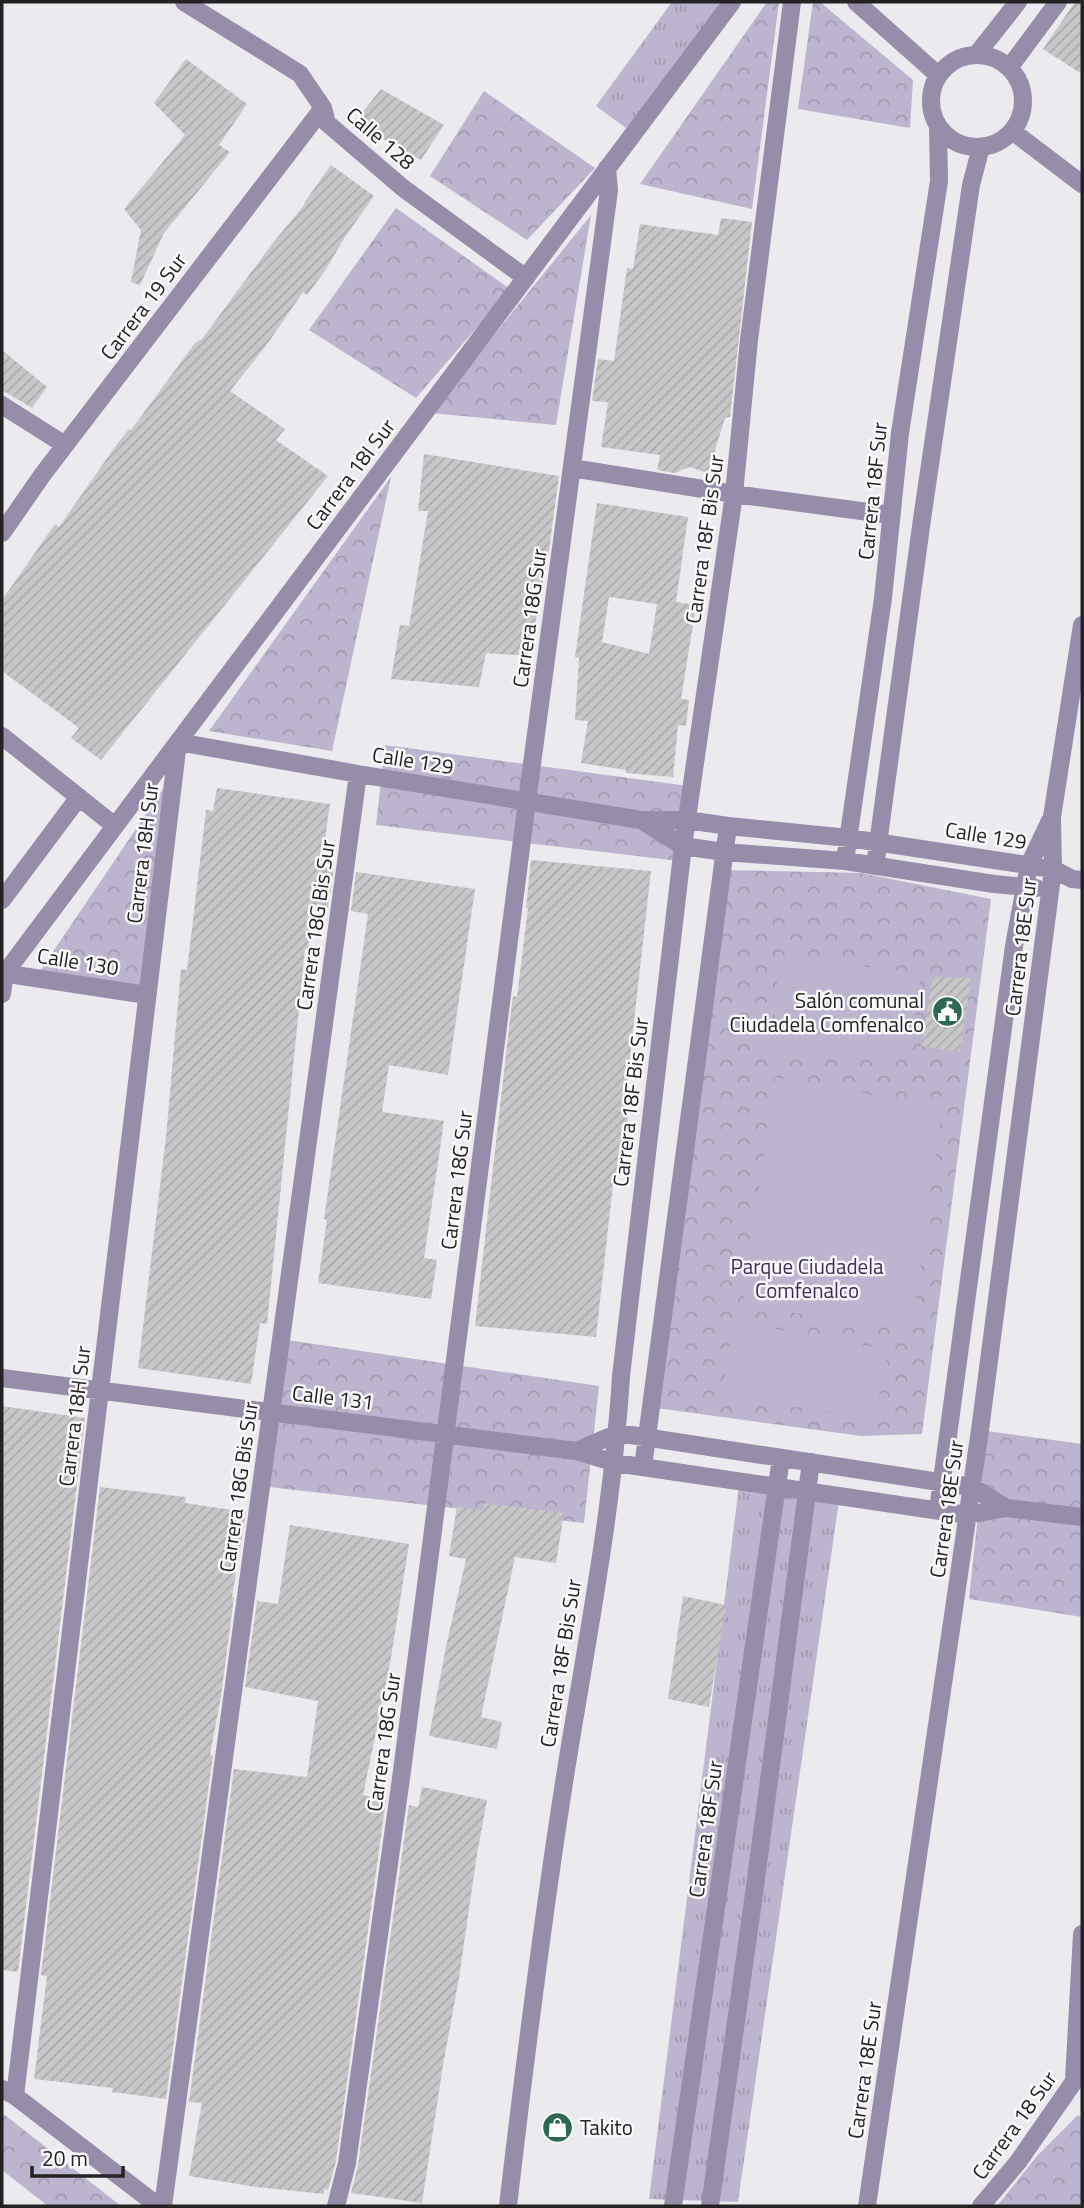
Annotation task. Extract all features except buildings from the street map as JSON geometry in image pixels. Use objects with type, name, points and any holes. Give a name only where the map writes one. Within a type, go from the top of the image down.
[{"type":"street","name":"Calle 128","points":[[184,2],[300,74],[323,108],[327,123],[403,188],[526,278]]},
{"type":"street","name":"Carrera 18I Sur","points":[[3,973],[732,2]]},
{"type":"street","name":"Carrera 18F Bis Sur","points":[[508,2206],[528,2032],[615,1463],[621,1376],[683,846],[734,494],[749,341],[792,2]]},
{"type":"street","points":[[856,2],[938,75]]},
{"type":"street","points":[[976,55],[1017,2]]},
{"type":"street","points":[[1009,68],[1058,2]]},
{"type":"street","points":[[976,55],[999,61],[1009,68],[1017,79],[1022,106],[1019,119],[1003,139],[981,147],[968,147],[946,136],[938,126],[931,102],[932,90],[938,75],[961,58],[976,55]]},
{"type":"street","name":"Carrera 19 Sur","points":[[2,533],[65,445],[323,108]]},
{"type":"street","name":"Carrera 18F Sur","points":[[845,861],[883,598],[900,433],[939,181],[938,126]]},
{"type":"street","points":[[1012,131],[1082,184]]},
{"type":"street","points":[[875,866],[971,185],[981,147]]},
{"type":"street","name":"Carrera 18G Sur","points":[[338,2201],[351,2136],[447,1435],[527,801],[609,190],[607,168]]},
{"type":"street","points":[[2,405],[65,445]]},
{"type":"street","points":[[572,468],[734,494],[891,515]]},
{"type":"street","name":"Carrera 18E Sur","points":[[867,2206],[972,1487],[1053,869],[1052,817],[1082,625]]},
{"type":"street","points":[[2,736],[115,826]]},
{"type":"street","name":"Calle 129","points":[[178,742],[641,820],[687,820],[880,842],[1053,869],[1077,879]]},
{"type":"street","name":"Carrera 18H Sur","points":[[8,2092],[100,1390],[178,742]]},
{"type":"street","name":"Carrera 18G Bis Sur","points":[[163,2206],[358,774]]},
{"type":"street","points":[[2,900],[79,797]]},
{"type":"street","name":"Carrera 18E Sur","points":[[938,1510],[1014,946],[1030,865],[1052,817]]},
{"type":"street","name":"Calle 129","points":[[641,820],[683,846],[724,852],[845,861],[1050,889],[1077,879]]},
{"type":"street","points":[[643,1467],[728,826]]},
{"type":"street","points":[[2,994],[3,973]]},
{"type":"street","name":"Calle 130","points":[[3,973],[147,995]]},
{"type":"street","name":"Calle 131","points":[[2,1378],[576,1451],[615,1463],[967,1515],[1006,1508],[1082,1517]]},
{"type":"street","points":[[576,1451],[618,1433]]},
{"type":"street","name":"Calle 131","points":[[618,1433],[972,1487],[1006,1508]]},
{"type":"street","name":"Carrera 18F Sur","points":[[673,2206],[781,1458]]},
{"type":"street","points":[[710,2206],[811,1462]]},
{"type":"street","points":[[1080,2078],[1082,1934]]},
{"type":"street","name":"Carrera 18 Sur","points":[[981,2206],[1018,2162],[1080,2078]]},
{"type":"street","points":[[8,2092],[158,2206]]},
{"type":"green space","points":[[672,2],[726,2],[630,131],[596,106]]},
{"type":"green space","points":[[767,2],[779,2],[752,209],[640,184]]},
{"type":"green space","points":[[813,2],[820,2],[913,80],[910,128],[798,109]]},
{"type":"green space","points":[[484,91],[595,168],[527,240],[430,176]]},
{"type":"green space","points":[[396,208],[510,289],[416,398],[309,330]]},
{"type":"green space","points":[[591,215],[556,425],[431,413]]},
{"type":"green space","points":[[391,477],[332,751],[209,731]]},
{"type":"green space","points":[[385,745],[688,786],[679,861],[376,825]]},
{"type":"green space","points":[[167,783],[146,987],[40,971]]},
{"type":"green space","name":"Parque Ciudadela Comfenalco","points":[[725,870],[861,873],[991,899],[922,1434],[861,1436],[656,1408]]},
{"type":"green space","points":[[779,957],[921,973],[909,1059],[772,1049]]},
{"type":"green space","points":[[775,1077],[942,1108],[912,1328],[743,1306]]},
{"type":"green space","points":[[732,1321],[888,1350],[875,1418],[723,1397]]},
{"type":"green space","points":[[287,1340],[599,1386],[584,1523],[269,1487]]},
{"type":"green space","points":[[987,1431],[1082,1444],[1082,1617],[969,1599]]},
{"type":"green space","points":[[740,1478],[840,1494],[738,2202],[649,2199]]},
{"type":"green space","points":[[2,2114],[121,2206],[48,2206],[2,2170]]},
{"type":"green space","points":[[1078,2115],[1082,2118],[1082,2206],[997,2206],[1037,2156]]},
{"type":"place","name":"Salón comunal Ciudadela Comfenalco","points":[[947,1012]]},
{"type":"place","name":"Takito","points":[[557,2127]]}]
